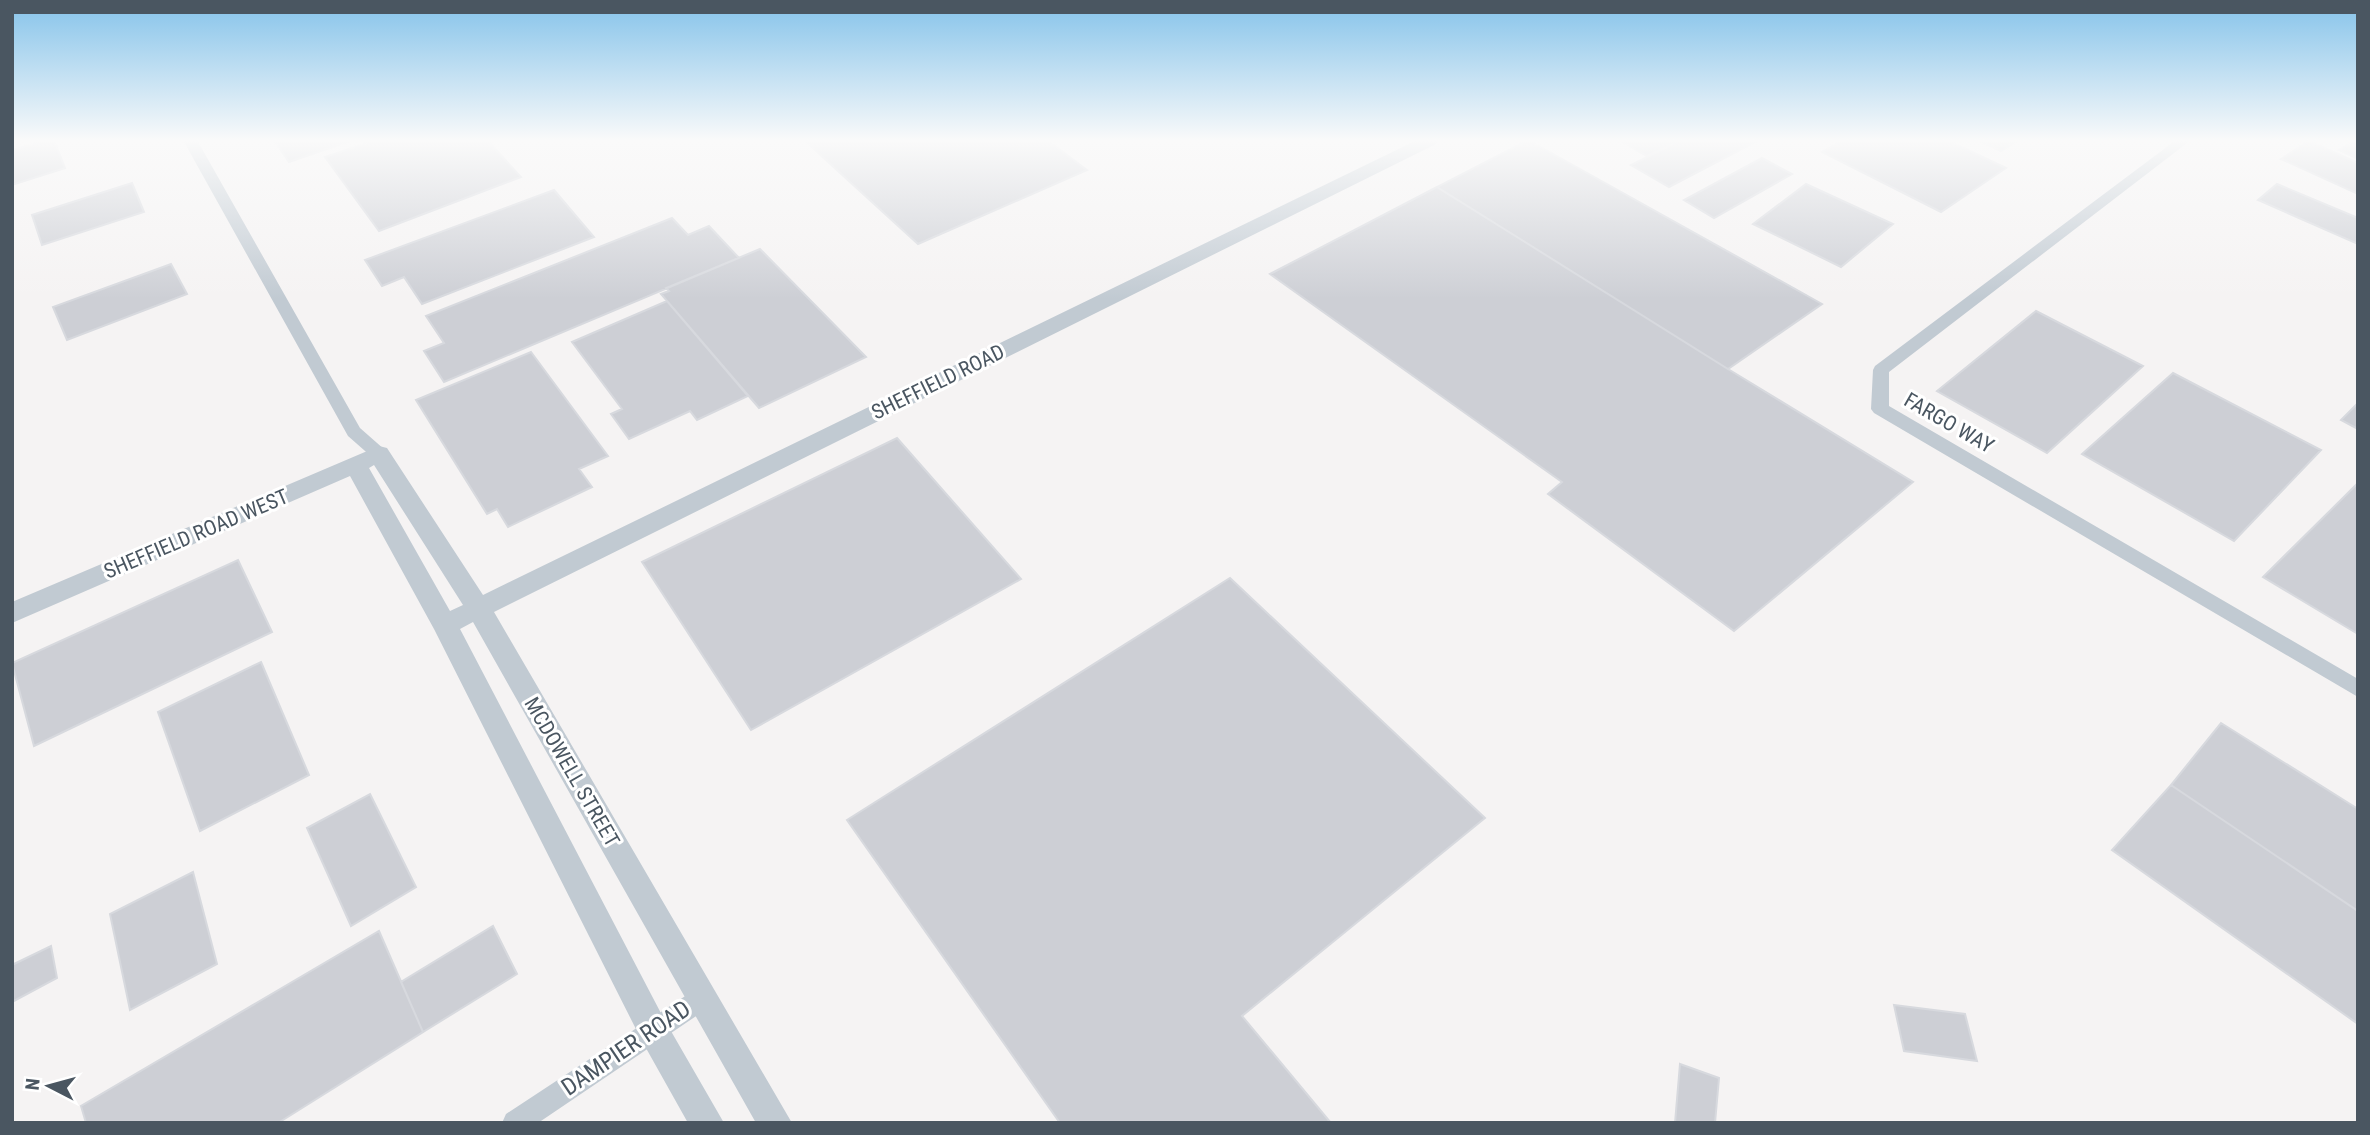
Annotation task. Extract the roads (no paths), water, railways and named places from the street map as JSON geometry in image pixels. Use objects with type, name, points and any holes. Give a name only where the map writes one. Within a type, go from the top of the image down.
[{"type":"street","name":"MCDOWELL STREET","points":[[220,193],[354,432],[445,625],[653,1030],[707,1123]]},
{"type":"street","name":"SHEFFIELD ROAD","points":[[445,625],[1322,193]]},
{"type":"street","name":"FARGO WAY","points":[[2114,193],[1881,370],[1880,409],[2358,689]]},
{"type":"street","name":"MCDOWELL STREET","points":[[368,459],[478,608],[775,1123]]},
{"type":"street","name":"SHEFFIELD ROAD WEST","points":[[12,613],[368,459]]},
{"type":"street","name":"DAMPIER ROAD","points":[[515,1123],[702,997]]}]
